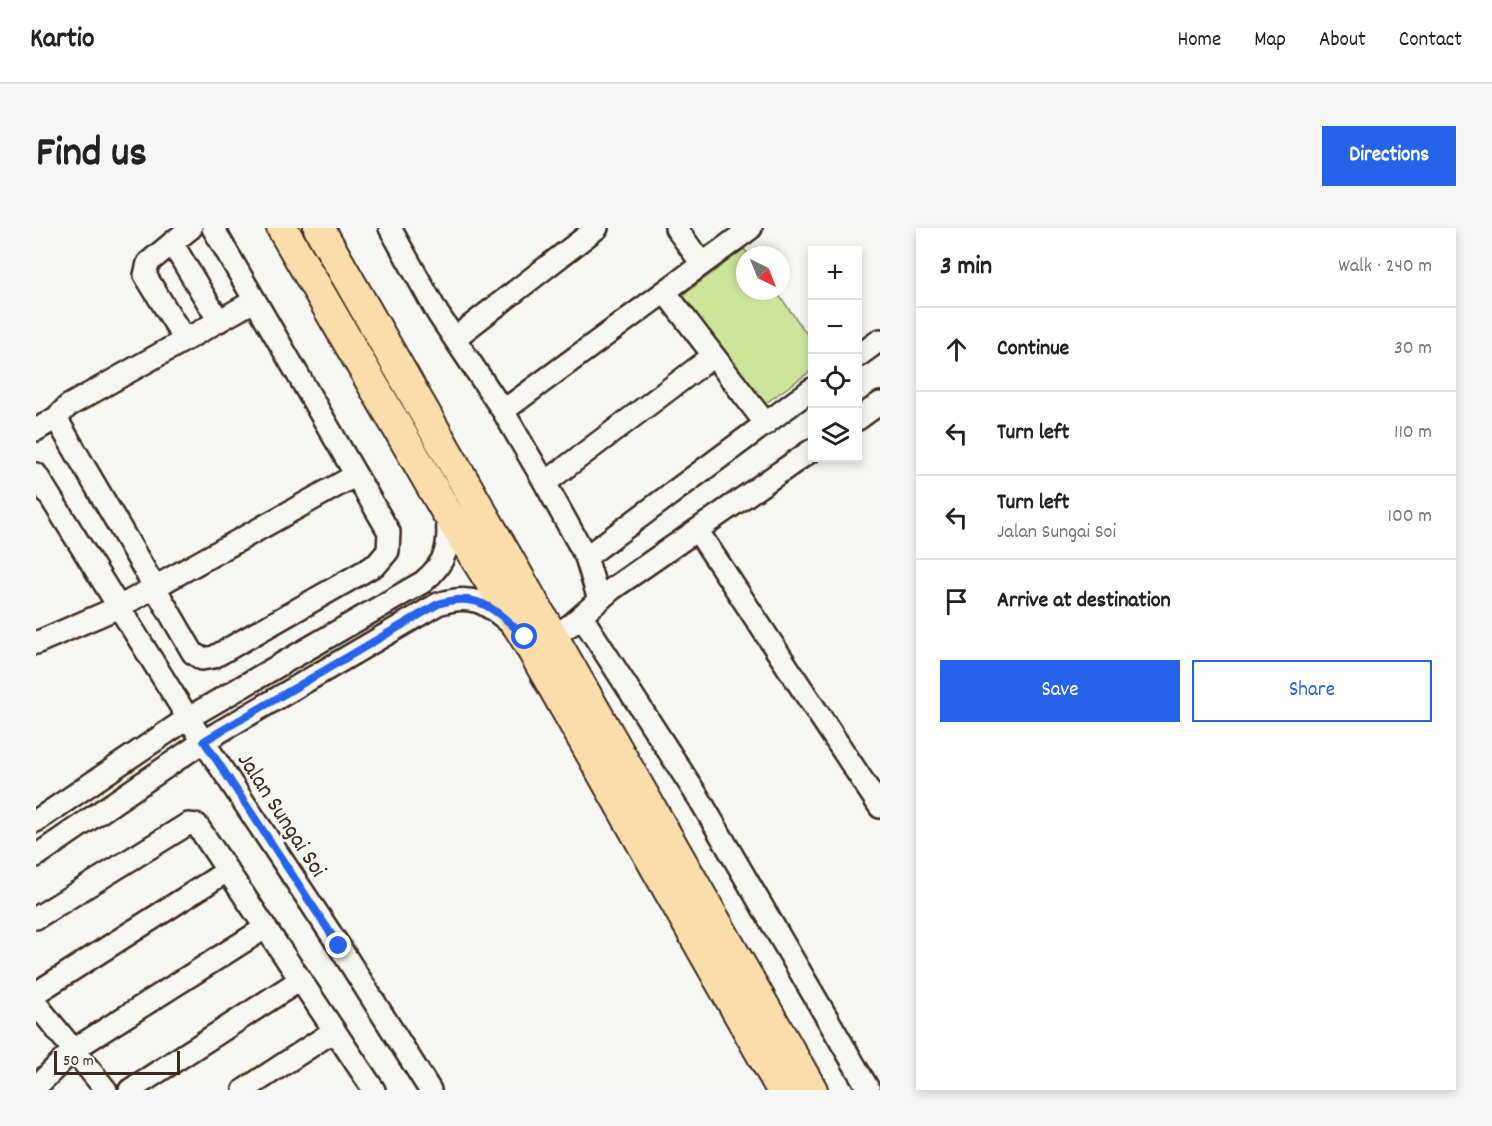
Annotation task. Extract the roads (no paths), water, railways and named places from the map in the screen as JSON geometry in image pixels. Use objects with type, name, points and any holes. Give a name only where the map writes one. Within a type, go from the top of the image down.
[{"type":"highway","points":[[282,228],[446,512],[525,637],[782,1090]]},
{"type":"highway","points":[[319,228],[812,1090]]},
{"type":"street","points":[[185,340],[145,275],[148,263],[191,228]]},
{"type":"street","points":[[56,418],[193,652],[202,659],[214,657],[377,564],[388,551],[389,532],[213,228]]},
{"type":"street","points":[[390,228],[438,314],[503,411],[545,483],[586,557],[599,600]]},
{"type":"street","points":[[455,338],[597,228]]},
{"type":"street","points":[[676,228],[702,264]]},
{"type":"street","points":[[503,411],[750,228]]},
{"type":"street","points":[[172,243],[219,321]]},
{"type":"street","points":[[664,292],[766,424]]},
{"type":"street","points":[[36,430],[56,418],[68,406],[254,301]]},
{"type":"street","points":[[861,354],[880,340]]},
{"type":"street","points":[[545,483],[714,356]]},
{"type":"street","points":[[586,557],[808,393]]},
{"type":"street","points":[[862,416],[880,403]]},
{"type":"street","points":[[554,636],[582,616],[599,600],[808,453]]},
{"type":"street","name":"Jalan Sungai Soi","points":[[36,474],[188,718],[430,1090]]},
{"type":"street","points":[[36,643],[119,607],[356,475]]},
{"type":"street","points":[[36,821],[188,718],[423,582],[437,571],[450,543],[446,512]]},
{"type":"street","points":[[697,530],[880,807]]},
{"type":"street","points":[[36,856],[204,741],[438,604],[454,598],[473,598],[501,615],[525,637]]},
{"type":"street","points":[[582,616],[699,800],[869,1090]]},
{"type":"street","points":[[36,918],[188,824],[197,825],[334,1030],[366,1088]]},
{"type":"street","points":[[36,993],[227,871]]},
{"type":"street","points":[[36,1087],[73,1050],[265,927]]},
{"type":"street","points":[[130,1090],[300,980]]},
{"type":"street","points":[[36,1004],[106,1090]]},
{"type":"street","points":[[244,1090],[334,1030]]}]
